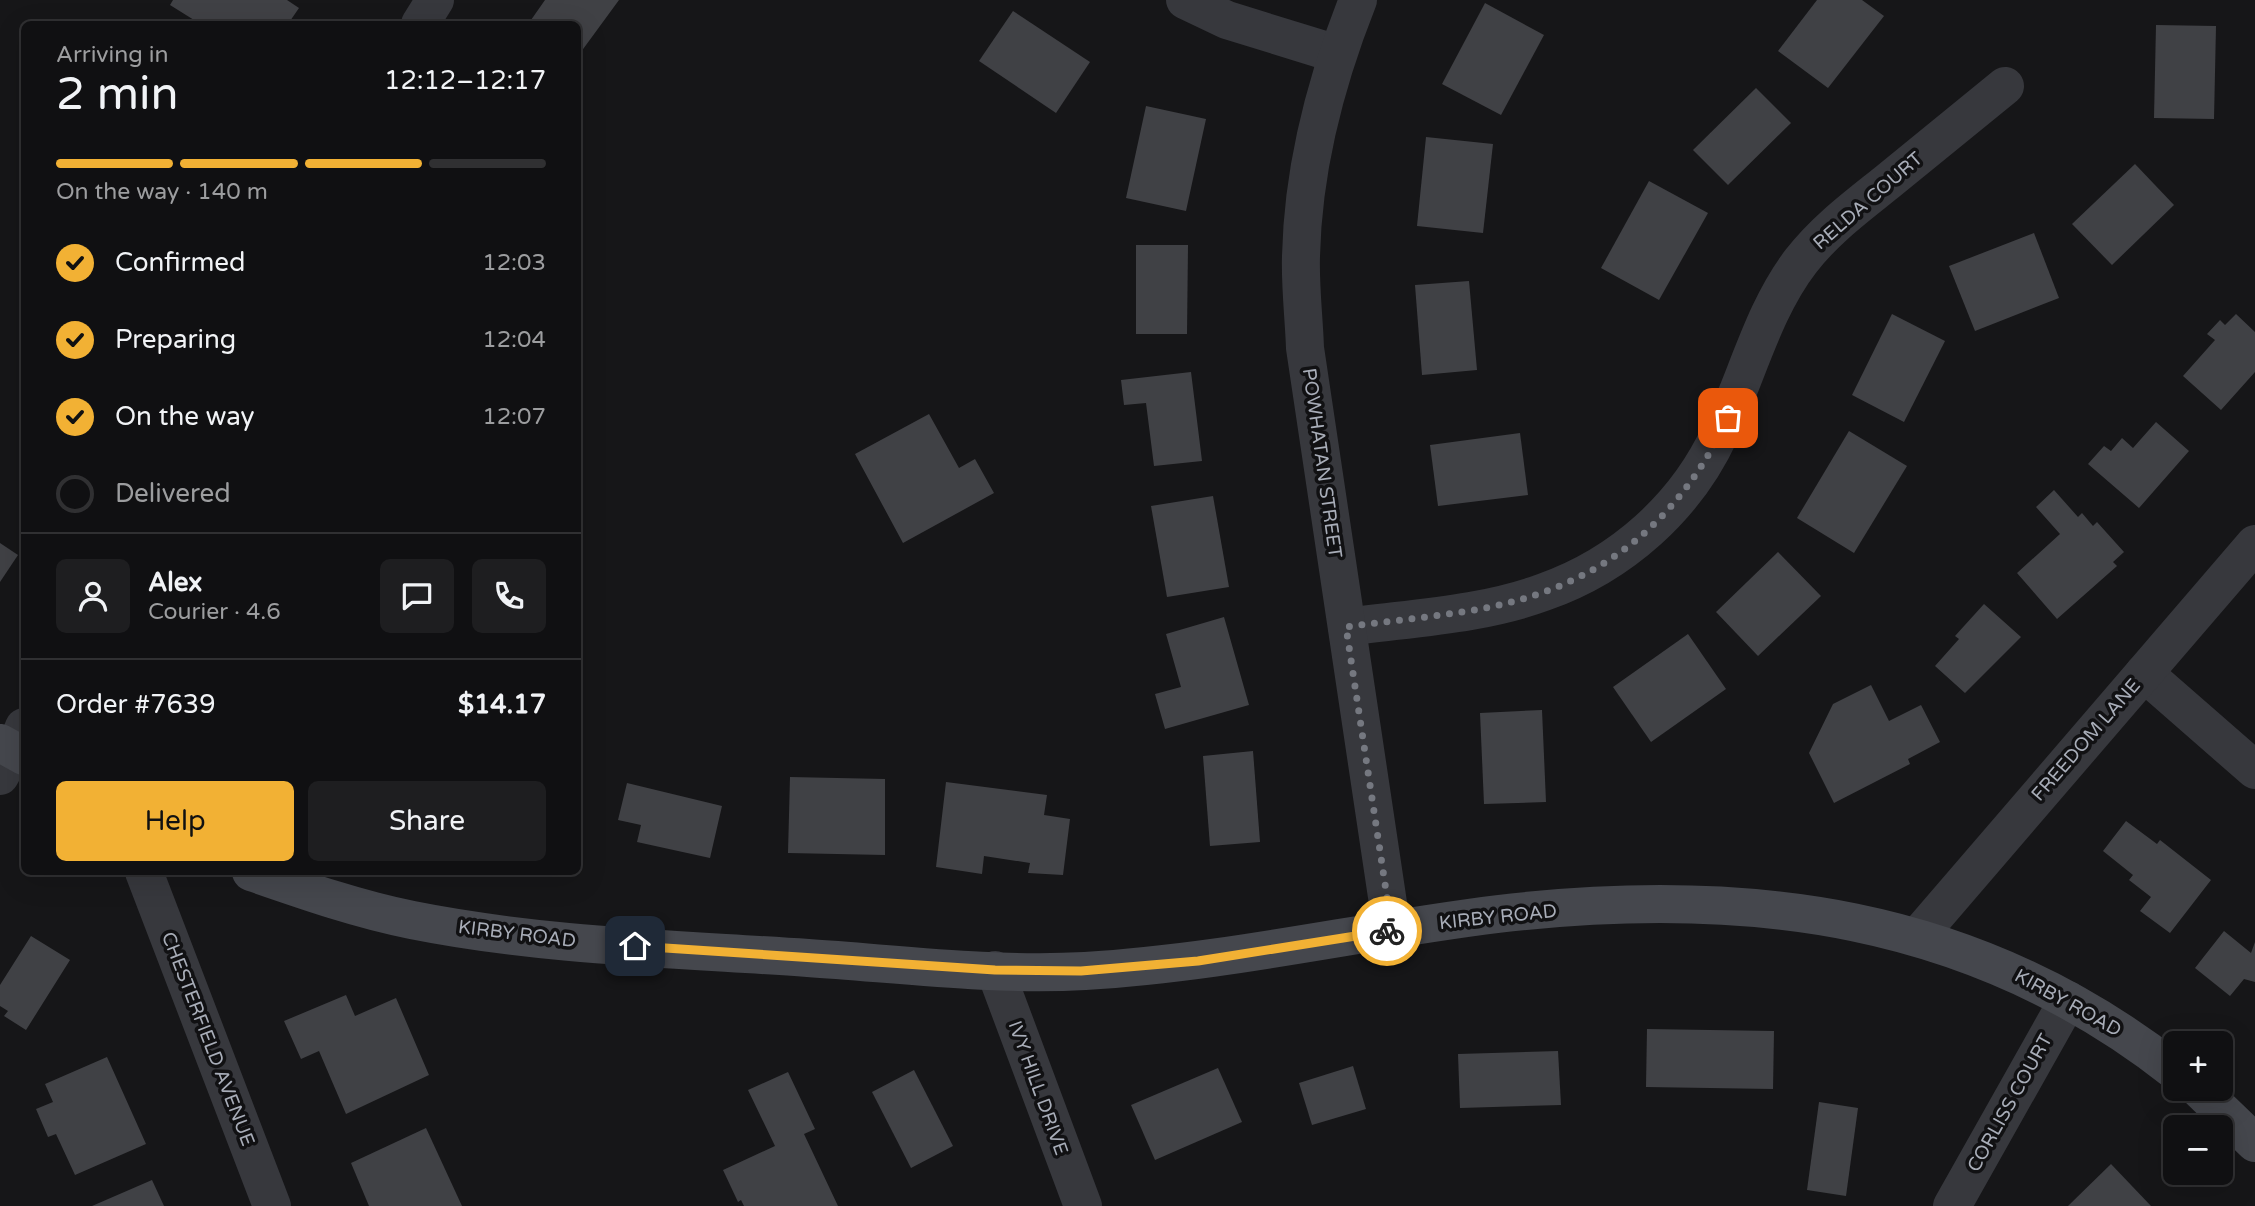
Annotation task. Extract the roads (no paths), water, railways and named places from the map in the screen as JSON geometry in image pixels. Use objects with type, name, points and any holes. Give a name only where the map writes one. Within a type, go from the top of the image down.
[{"type":"main road","name":"KIRBY ROAD","points":[[259,875],[312,894],[409,920],[496,934],[995,970],[1081,971],[1198,961],[1502,914],[1677,904],[1764,906],[1837,917],[1918,936],[1989,961],[2068,1000],[2140,1044],[2163,1062]]},
{"type":"main road","points":[[2211,1101],[2255,1143]]},
{"type":"street","points":[[422,21],[435,0]]},
{"type":"street","points":[[1185,0],[1227,20],[1336,54]]},
{"type":"street","name":"POWHATAN STREET","points":[[1358,0],[1336,54],[1322,105],[1306,186],[1301,258],[1305,348],[1392,930]]},
{"type":"street","name":"RELDA COURT","points":[[1346,627],[1495,606],[1545,592],[1592,570],[1644,534],[1680,499],[1709,457],[1737,398],[1776,301],[1800,262],[1831,228],[2005,86]]},
{"type":"street","name":"FREEDOM LANE","points":[[1918,936],[2255,544]]},
{"type":"street","points":[[2144,673],[2255,771]]},
{"type":"street","name":"CHESTERFIELD AVENUE","points":[[145,875],[272,1206]]},
{"type":"street","name":"IVY HILL DRIVE","points":[[995,970],[1083,1206]]},
{"type":"street","name":"CORLISS COURT","points":[[1952,1206],[2068,1000]]}]
